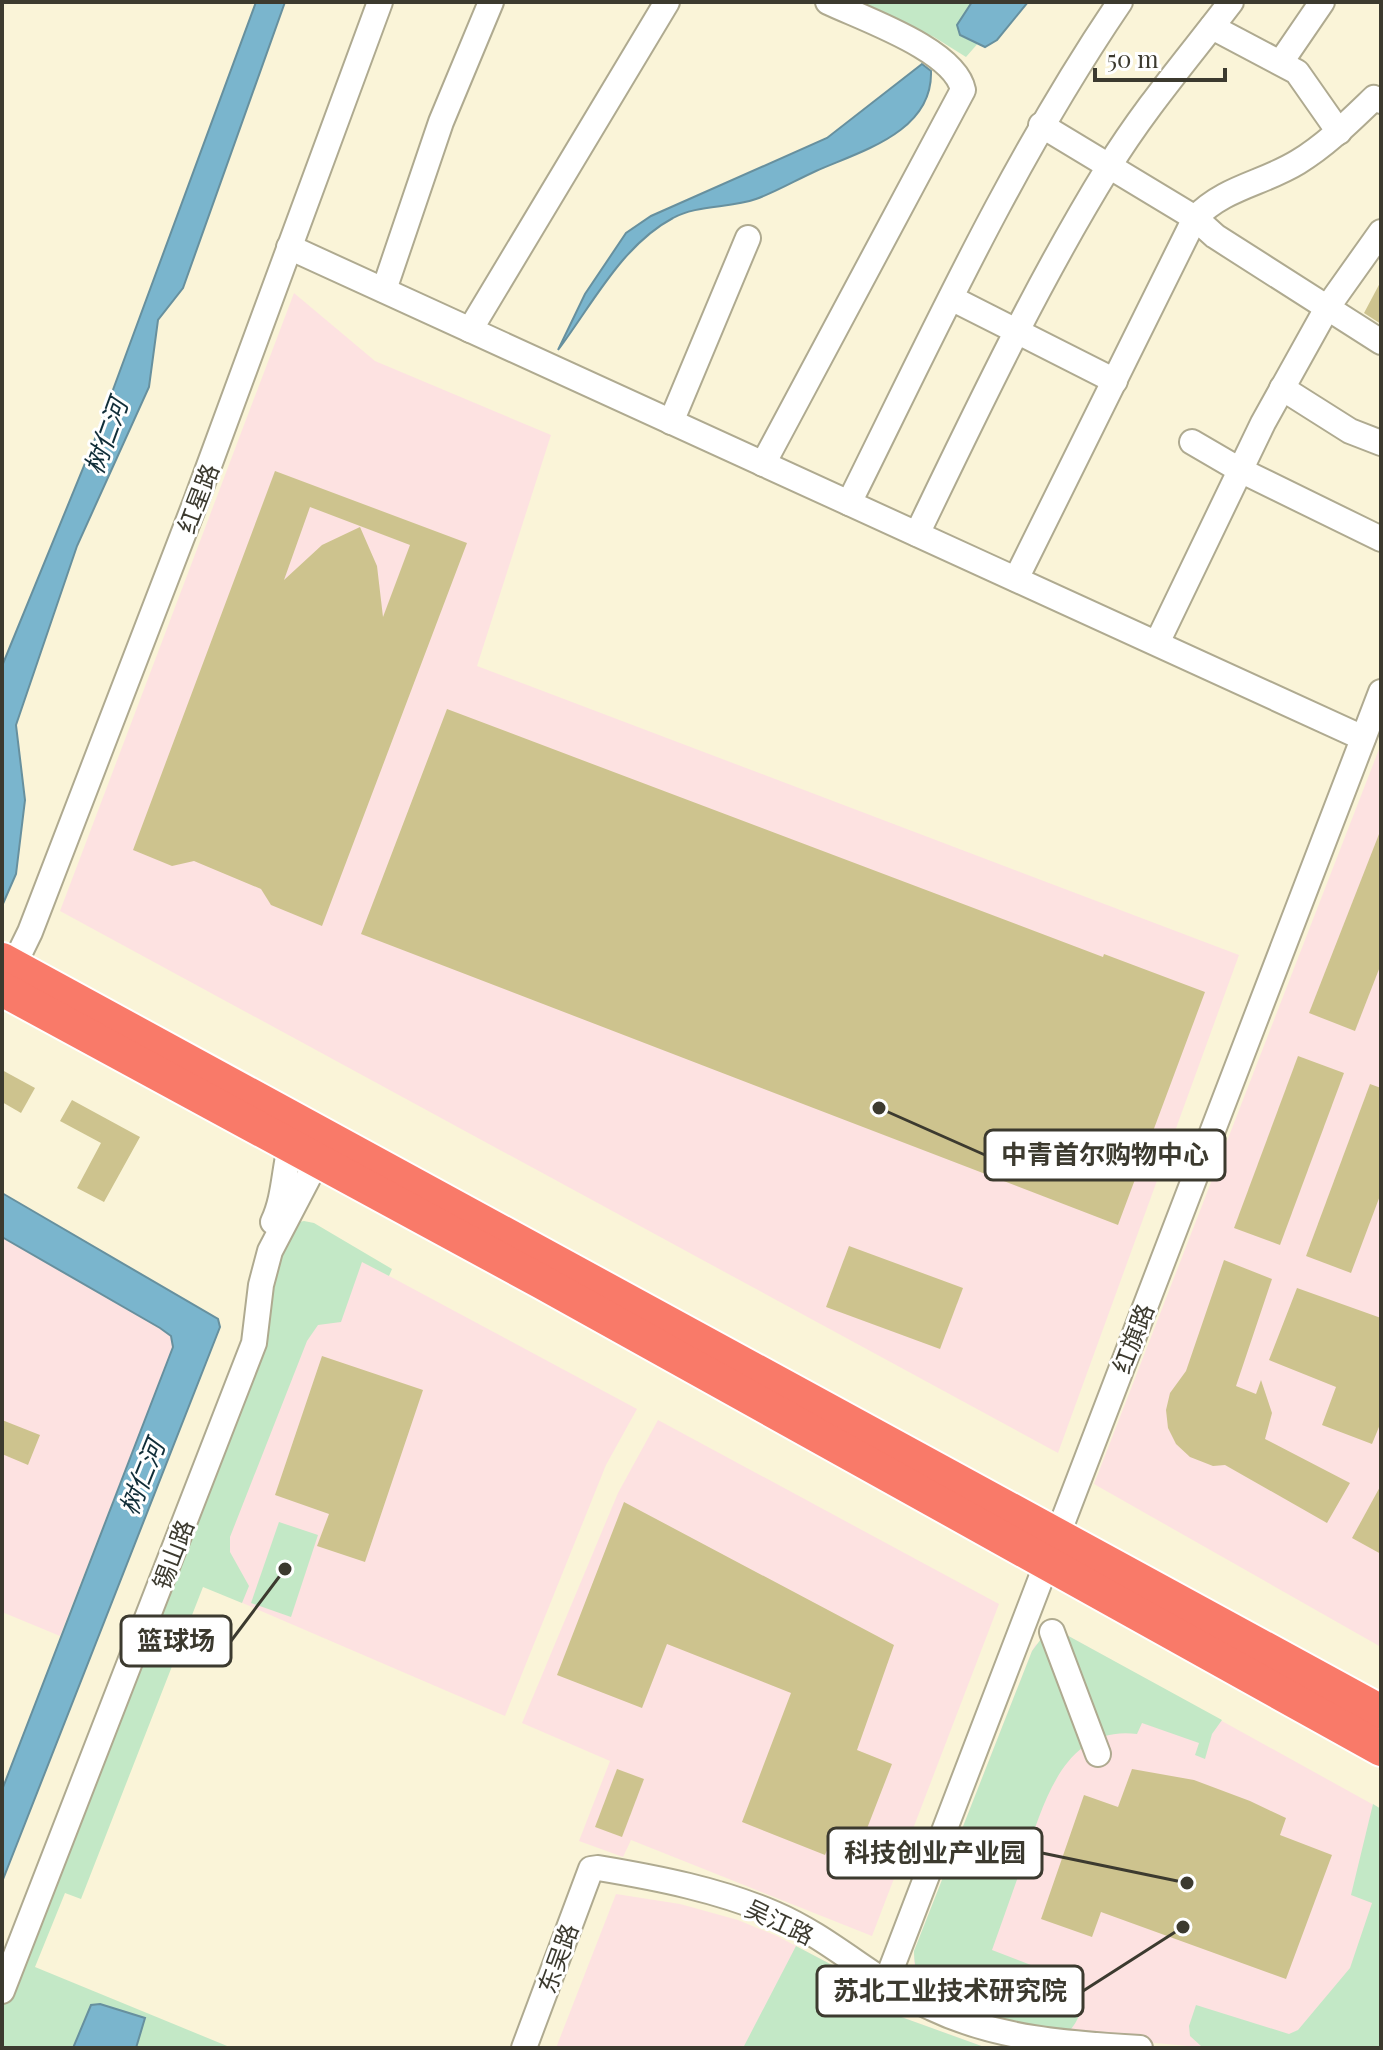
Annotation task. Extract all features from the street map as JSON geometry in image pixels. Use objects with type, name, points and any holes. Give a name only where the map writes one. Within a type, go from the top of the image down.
[{"type":"highway","points":[[6,972],[304,1154],[1050,1550],[1381,1712]]},
{"type":"highway","points":[[6,972],[1050,1550],[1381,1749]]},
{"type":"street","name":"红星路","points":[[6,972],[36,917],[380,2]]},
{"type":"street","points":[[384,290],[441,122],[491,2]]},
{"type":"street","points":[[470,330],[667,2]]},
{"type":"street","points":[[763,464],[963,90],[960,78],[931,52],[828,2]]},
{"type":"street","points":[[849,503],[1041,125],[1120,2]]},
{"type":"street","points":[[917,534],[1015,332],[1109,167],[1156,95],[1231,2]]},
{"type":"street","points":[[1281,62],[1322,2]]},
{"type":"street","points":[[1212,27],[1297,72],[1339,132]]},
{"type":"street","points":[[1016,579],[1195,218],[1213,200],[1298,162],[1339,132],[1374,98],[1381,101]]},
{"type":"street","points":[[1041,125],[1195,218],[1215,236],[1381,342]]},
{"type":"street","points":[[1157,643],[1282,388],[1327,308],[1381,232]]},
{"type":"street","points":[[671,422],[748,238]]},
{"type":"street","points":[[289,247],[1363,738]]},
{"type":"street","points":[[951,298],[1115,381]]},
{"type":"street","points":[[1282,388],[1350,431],[1381,443]]},
{"type":"street","points":[[1192,442],[1240,470],[1381,539]]},
{"type":"street","name":"红旗路","points":[[885,1985],[1381,692]]},
{"type":"street","name":"锡山路","points":[[2,1963],[245,1340],[253,1277],[281,1205],[282,1180],[304,1154]]},
{"type":"street","name":"锡山路","points":[[2,1991],[254,1343],[261,1285],[304,1154]]},
{"type":"street","points":[[1052,1632],[1098,1754]]},
{"type":"street","name":"吴江路","points":[[591,1869],[669,1879],[776,1914],[842,1953],[885,1985],[934,2010],[996,2030],[1062,2044],[1140,2048]]},
{"type":"street","name":"东吴路","points":[[524,2048],[591,1869]]},
{"type":"shaded area","points":[[294,293],[375,361],[551,435],[477,666],[1239,955],[1058,1453],[60,911]]},
{"type":"shaded area","points":[[1381,744],[1381,1647],[1094,1484]]},
{"type":"shaded area","points":[[2,1237],[160,1328],[171,1336],[173,1347],[60,1636],[2,1612]]},
{"type":"shaded area","points":[[337,1248],[637,1409],[606,1465],[505,1716],[203,1586]]},
{"type":"shaded area","points":[[658,1420],[999,1604],[872,1936],[631,1840],[623,1857],[579,1841],[610,1761],[522,1723],[618,1493]]},
{"type":"shaded area","points":[[1063,1633],[1381,1809],[1381,2048],[1211,2048],[1065,2035],[926,1989],[914,1966],[914,1951],[1032,1651],[1035,1645]]},
{"type":"shaded area","points":[[616,1894],[680,1904],[738,1920],[777,1936],[834,1966],[893,2014],[987,2048],[556,2048]]},
{"type":"green space","points":[[856,2],[1014,2],[966,57],[934,37]]},
{"type":"green space","points":[[294,1223],[314,1223],[392,1269],[389,1276],[362,1262],[341,1322],[318,1325],[307,1341],[230,1537],[230,1552],[249,1586],[242,1603],[203,1587],[81,1899],[65,1893],[35,1967],[232,2048],[2,2048],[2,2010],[257,1362],[271,1277]]},
{"type":"green space","points":[[279,1522],[318,1535],[291,1617],[251,1603]]},
{"type":"green space","points":[[1063,1633],[1222,1720],[1212,1734],[1205,1759],[1195,1755],[1199,1743],[1142,1723],[1137,1734],[1112,1734],[1091,1742],[1074,1755],[1050,1792],[992,1950],[1083,1985],[1084,1998],[1080,2012],[1074,2026],[1065,2035],[979,2016],[937,2000],[919,1978],[914,1951],[1032,1651],[1044,1635]]},
{"type":"green space","points":[[1373,1804],[1381,1809],[1381,2048],[1201,2046],[1190,2036],[1189,2026],[1196,2005],[1289,2034],[1298,2030],[1350,1968],[1372,1903],[1351,1895]]},
{"type":"green space","points":[[796,1946],[834,1966],[893,2014],[987,2048],[743,2048]]},
{"type":"water","name":"树仁河","points":[[256,2],[285,2],[183,288],[158,320],[149,387],[77,546],[16,725],[25,800],[16,874],[2,906],[2,666],[93,444]]},
{"type":"water","points":[[972,2],[1028,2],[997,40],[985,47],[960,35],[957,25]]},
{"type":"water","points":[[922,64],[931,71],[928,92],[920,110],[907,124],[873,147],[764,196],[673,218],[638,244],[623,260],[558,350],[585,294],[626,233],[651,216],[827,138]]},
{"type":"water","name":"树仁河","points":[[2,1193],[218,1319],[220,1327],[2,1882],[2,1790],[173,1347],[171,1336],[160,1328],[2,1237]]},
{"type":"water","points":[[100,2004],[145,2018],[136,2048],[73,2048],[91,2005]]},
{"type":"building","points":[[1381,281],[1381,324],[1364,313]]},
{"type":"building","points":[[275,471],[467,543],[322,926],[271,905],[261,889],[194,861],[172,866],[133,850]],"holes":[[[310,507],[410,545],[383,617],[377,566],[360,527],[322,545],[284,580]]]},
{"type":"building","points":[[447,709],[1103,957],[1104,954],[1205,992],[1118,1225],[361,934]]},
{"type":"building","points":[[1381,829],[1381,964],[1355,1031],[1309,1013]]},
{"type":"building","points":[[1298,1056],[1344,1073],[1280,1245],[1234,1228]]},
{"type":"building","points":[[2,1070],[35,1088],[21,1113],[2,1102]]},
{"type":"building","points":[[1370,1084],[1381,1088],[1381,1193],[1351,1273],[1306,1256]]},
{"type":"building","points":[[72,1100],[140,1137],[104,1202],[77,1188],[101,1143],[60,1121]]},
{"type":"building","points":[[849,1246],[963,1288],[940,1349],[826,1307]]},
{"type":"building","points":[[1224,1260],[1272,1279],[1236,1386],[1256,1394],[1261,1380],[1272,1413],[1265,1439],[1350,1483],[1327,1523],[1225,1465],[1213,1466],[1190,1457],[1176,1444],[1168,1428],[1166,1410],[1170,1393],[1186,1371]]},
{"type":"building","points":[[1297,1288],[1381,1318],[1381,1422],[1372,1444],[1322,1425],[1336,1387],[1269,1360]]},
{"type":"building","points":[[322,1356],[423,1390],[365,1562],[317,1546],[329,1514],[275,1495]]},
{"type":"building","points":[[2,1420],[40,1435],[28,1465],[2,1454]]},
{"type":"building","points":[[1381,1485],[1381,1554],[1352,1538]]},
{"type":"building","points":[[624,1502],[894,1645],[857,1750],[892,1764],[861,1844],[834,1833],[825,1855],[742,1822],[791,1693],[667,1644],[642,1708],[557,1675]]},
{"type":"building","points":[[617,1769],[644,1779],[622,1837],[595,1827]]},
{"type":"building","points":[[1132,1769],[1194,1780],[1250,1801],[1286,1818],[1280,1835],[1332,1855],[1286,1979],[1101,1912],[1092,1937],[1041,1919],[1084,1795],[1118,1807]]},
{"type":"place","name":"中青首尔购物中心","points":[[879,1108]]},
{"type":"place","name":"篮球场","points":[[285,1569]]},
{"type":"place","name":"科技创业产业园","points":[[1187,1883]]},
{"type":"place","name":"苏北工业技术研究院","points":[[1183,1927]]}]
